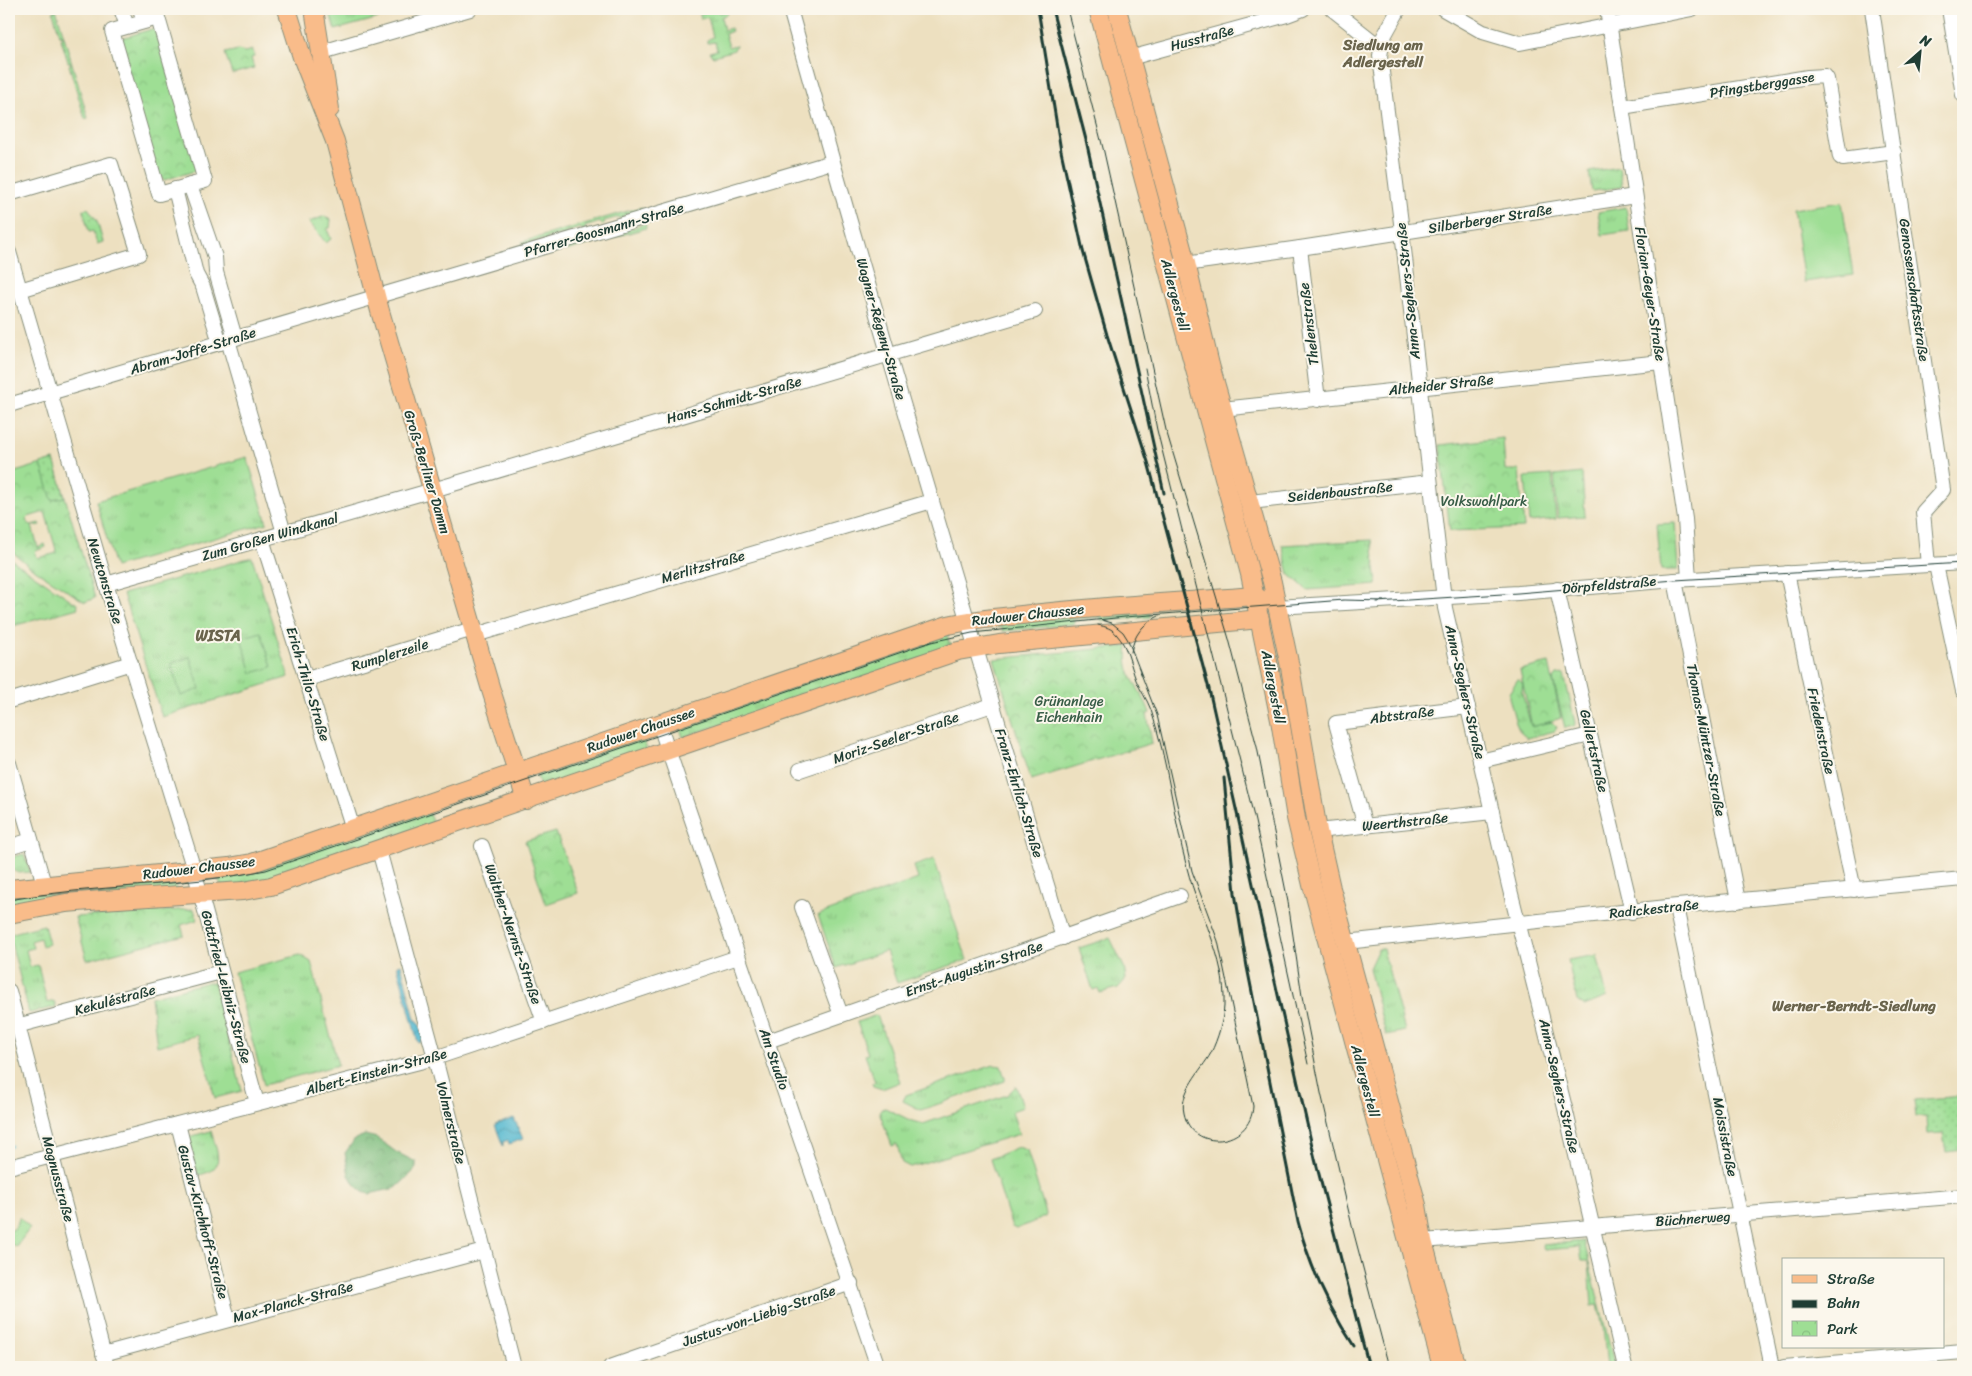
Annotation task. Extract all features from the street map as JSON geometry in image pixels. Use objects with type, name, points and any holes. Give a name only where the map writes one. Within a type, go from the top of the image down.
[{"type":"main road","name":"Groß-Berliner Damm","points":[[287,9],[302,57],[335,141]]},
{"type":"main road","name":"Groß-Berliner Damm","points":[[314,9],[335,141],[376,296],[474,632],[526,800]]},
{"type":"main road","name":"Adlergestell","points":[[1098,9],[1255,596],[1280,720],[1296,818],[1312,885],[1442,1367]]},
{"type":"main road","name":"Adlergestell","points":[[1117,9],[1186,263],[1222,409],[1272,582],[1290,667],[1318,831],[1417,1206],[1423,1241],[1458,1367]]},
{"type":"main road","points":[[302,57],[322,52]]},
{"type":"main road","points":[[1255,596],[1276,607],[1260,620]]},
{"type":"main road","name":"Rudower Chaussee","points":[[9,889],[252,863],[948,625],[968,620],[1255,596]]},
{"type":"main road","name":"Rudower Chaussee","points":[[9,914],[75,902],[243,891],[271,886],[952,653],[976,647],[1260,620]]},
{"type":"street","points":[[121,9],[127,26]]},
{"type":"street","points":[[322,52],[470,9]]},
{"type":"street","name":"Wagner-Régeny-Straße","points":[[790,9],[832,162],[976,647]]},
{"type":"street","name":"Husstraße","points":[[1130,58],[1303,9]]},
{"type":"street","points":[[1332,9],[1380,47]]},
{"type":"street","name":"Anna-Seghers-Straße","points":[[1399,9],[1383,38],[1380,56],[1444,597],[1480,761],[1625,1367]]},
{"type":"street","points":[[1443,9],[1483,32],[1520,42],[1692,9]]},
{"type":"street","name":"Florian-Geyer-Straße","points":[[1607,9],[1685,519],[1682,579]]},
{"type":"street","name":"Genossenschaftsstraße","points":[[1872,9],[1943,490],[1923,512],[1932,565]]},
{"type":"street","points":[[1949,9],[1963,95]]},
{"type":"street","points":[[142,15],[158,18],[205,180],[159,194],[112,31],[127,26],[142,15]]},
{"type":"street","name":"Pfingstberggasse","points":[[1622,107],[1808,77],[1825,76],[1828,79],[1840,157],[1842,159],[1894,152]]},
{"type":"street","name":"Pfarrer-Goosmann-Straße","points":[[376,296],[832,162]]},
{"type":"street","points":[[9,194],[111,164],[139,254],[20,290]]},
{"type":"street","points":[[190,185],[212,250],[228,340],[284,533]]},
{"type":"street","points":[[175,190],[195,268],[228,340]]},
{"type":"street","name":"Silberberger Straße","points":[[1168,267],[1635,196]]},
{"type":"street","name":"Thelenstraße","points":[[1300,248],[1318,400]]},
{"type":"street","name":"Newtonstraße","points":[[9,252],[106,584],[194,870]]},
{"type":"street","name":"Abram-Joffe-Straße","points":[[9,405],[376,296]]},
{"type":"street","name":"Hans-Schmidt-Straße","points":[[433,490],[888,353],[1035,311]]},
{"type":"street","name":"Altheider Straße","points":[[1222,409],[1660,362]]},
{"type":"street","name":"Seidenbaustraße","points":[[1250,502],[1430,482]]},
{"type":"street","name":"Zum Großen Windkanal","points":[[106,584],[433,490]]},
{"type":"street","name":"Merlitzstraße","points":[[474,632],[932,501]]},
{"type":"street","name":"Erich-Thilo-Straße","points":[[262,539],[354,829]]},
{"type":"street","name":"Dörpfeldstraße","points":[[1276,607],[1444,597],[1682,579],[1963,563]]},
{"type":"street","points":[[1932,565],[1963,691]]},
{"type":"street","name":"Friedenstraße","points":[[1787,573],[1854,890]]},
{"type":"street","name":"Thomas-Müntzer-Straße","points":[[1682,579],[1738,901]]},
{"type":"street","name":"Gellertstraße","points":[[1557,589],[1632,912]]},
{"type":"street","name":"Rumplerzeile","points":[[307,679],[474,632]]},
{"type":"street","name":"Franz-Ehrlich-Straße","points":[[976,647],[1064,938]]},
{"type":"street","points":[[9,701],[131,663]]},
{"type":"street","name":"Moriz-Seeler-Straße","points":[[800,770],[992,705]]},
{"type":"street","name":"Abtstraße","points":[[1365,826],[1336,723],[1468,707]]},
{"type":"street","name":"Am Studio","points":[[659,724],[851,1283],[878,1367]]},
{"type":"street","points":[[1480,761],[1590,735]]},
{"type":"street","points":[[9,763],[44,884]]},
{"type":"street","name":"Weerthstraße","points":[[1318,831],[1492,812]]},
{"type":"street","points":[[9,848],[31,840]]},
{"type":"street","name":"Walther-Nernst-Straße","points":[[482,846],[544,1022]]},
{"type":"street","name":"Volmerstraße","points":[[379,850],[435,1058],[514,1367]]},
{"type":"street","name":"Gottfried-Leibniz-Straße","points":[[194,870],[257,1103]]},
{"type":"street","name":"Radickestraße","points":[[1346,942],[1676,906],[1963,879]]},
{"type":"street","name":"Ernst-Augustin-Straße","points":[[768,1041],[1180,896]]},
{"type":"street","points":[[802,906],[841,1015]]},
{"type":"street","name":"Moissistraße","points":[[1676,906],[1772,1367]]},
{"type":"street","name":"Albert-Einstein-Straße","points":[[9,1167],[435,1058],[738,957]]},
{"type":"street","name":"Kekuléstraße","points":[[13,1027],[221,972]]},
{"type":"street","name":"Magnusstraße","points":[[9,991],[13,1027],[53,1156],[105,1361]]},
{"type":"street","name":"Gustav-Kirchhoff-Straße","points":[[178,1124],[228,1319]]},
{"type":"street","name":"Büchnerweg","points":[[1423,1241],[1963,1196]]},
{"type":"street","name":"Max-Planck-Straße","points":[[105,1361],[228,1319],[484,1251]]},
{"type":"street","name":"Justus-von-Liebig-Straße","points":[[610,1367],[851,1283]]},
{"type":"street","points":[[1784,1367],[1963,1352]]},
{"type":"green space","points":[[56,9],[88,118],[85,119],[69,65],[71,64],[68,62],[61,39],[63,35],[60,36],[53,12]]},
{"type":"green space","points":[[329,9],[412,9],[335,30]]},
{"type":"green space","points":[[706,9],[719,9],[720,13],[727,11],[727,14],[721,17],[724,30],[731,28],[732,31],[725,34],[729,47],[736,45],[734,50],[714,56],[711,55],[710,52],[717,50],[715,42],[707,43],[707,40],[713,37],[708,17],[701,19],[700,14],[706,12]]},
{"type":"green space","points":[[152,29],[157,33],[197,167],[195,171],[164,180],[159,177],[118,44],[122,38]]},
{"type":"green space","points":[[238,50],[245,52],[253,50],[254,57],[251,58],[254,68],[232,74],[225,53]]},
{"type":"green space","points":[[1619,167],[1622,187],[1592,191],[1589,172]]},
{"type":"green space","points":[[1842,202],[1853,275],[1804,282],[1793,209]]},
{"type":"green space","points":[[642,207],[642,213],[639,214],[638,211],[623,216],[623,219],[619,217],[604,221],[602,225],[600,222],[585,227],[583,231],[581,228],[566,232],[566,235],[563,236],[562,234],[547,238],[547,241],[544,242],[543,239],[528,244],[528,247],[524,248],[522,242]]},
{"type":"green space","points":[[1626,207],[1629,231],[1602,235],[1598,212]]},
{"type":"green space","points":[[88,208],[97,221],[103,242],[97,244],[93,231],[89,232],[83,210]]},
{"type":"green space","points":[[325,216],[331,219],[330,228],[327,229],[331,239],[326,243],[309,222]]},
{"type":"green space","points":[[645,222],[646,228],[566,251],[565,248],[642,225]]},
{"type":"green space","name":"Volkswohlpark","points":[[1503,438],[1505,470],[1519,470],[1524,528],[1450,531],[1440,445]]},
{"type":"green space","points":[[247,457],[267,523],[115,567],[96,501]]},
{"type":"green space","points":[[54,460],[95,598],[85,602],[29,566],[9,549],[9,474]],"holes":[[[45,512],[57,553],[38,558],[35,554],[36,551],[46,547],[45,544],[38,548],[32,526],[40,525],[39,523],[31,525],[26,521],[28,517]]]},
{"type":"green space","points":[[54,460],[65,497],[52,500],[41,464]]},
{"type":"green space","points":[[1582,473],[1585,516],[1558,518],[1554,476]]},
{"type":"green space","points":[[1552,475],[1556,519],[1529,522],[1525,477]]},
{"type":"green space","points":[[1675,523],[1678,570],[1661,570],[1657,524]]},
{"type":"green space","points":[[1372,540],[1377,585],[1307,590],[1289,574],[1282,545]]},
{"type":"green space","points":[[252,557],[289,677],[162,717],[123,594]]},
{"type":"green space","points":[[9,558],[77,604],[78,608],[9,627]]},
{"type":"green space","points":[[1149,609],[1150,617],[1102,621],[1101,617],[1074,619],[1074,624],[1003,631],[1002,627],[998,627],[997,624]]},
{"type":"green space","points":[[946,630],[949,643],[951,643],[953,648],[683,737],[678,722]]},
{"type":"green space","points":[[261,632],[272,667],[252,673],[241,638]]},
{"type":"green space","name":"Grünanlage Eichenhain","points":[[1128,646],[1127,657],[1130,674],[1150,713],[1147,714],[1152,743],[1031,780],[994,659]]},
{"type":"green space","points":[[190,657],[200,689],[181,696],[171,663]]},
{"type":"green space","points":[[1549,663],[1561,718],[1532,727],[1520,670]]},
{"type":"green space","points":[[1564,674],[1575,723],[1574,726],[1565,728],[1553,680],[1557,675]]},
{"type":"green space","points":[[1518,679],[1523,684],[1522,692],[1531,726],[1552,722],[1557,727],[1555,731],[1527,738],[1520,732],[1509,697],[1509,693]]},
{"type":"green space","points":[[642,734],[648,753],[542,790],[535,771]]},
{"type":"green space","points":[[427,808],[434,827],[299,874],[222,889],[216,873]]},
{"type":"green space","points":[[556,832],[578,893],[546,904],[525,841]]},
{"type":"green space","points":[[24,854],[30,872],[18,873],[9,868],[9,858]]},
{"type":"green space","points":[[934,859],[967,960],[897,983],[886,951],[836,968],[818,915],[918,879],[914,866]]},
{"type":"green space","points":[[174,876],[176,891],[9,909],[9,894]]},
{"type":"green space","points":[[194,909],[197,920],[181,925],[184,935],[87,960],[75,917]]},
{"type":"green space","points":[[44,925],[49,944],[42,946],[40,938],[31,941],[33,948],[26,950],[30,967],[38,965],[47,1003],[54,1001],[56,1007],[29,1013],[9,934]]},
{"type":"green space","points":[[1110,938],[1124,967],[1126,979],[1118,988],[1100,993],[1098,988],[1093,990],[1079,948]]},
{"type":"green space","points":[[1378,949],[1383,949],[1405,1031],[1386,1035],[1369,968]]},
{"type":"green space","points":[[300,955],[311,962],[338,1065],[264,1085],[234,972]]},
{"type":"green space","points":[[1597,955],[1607,997],[1584,1006],[1577,1001],[1568,960]]},
{"type":"green space","points":[[208,982],[214,983],[242,1091],[215,1098],[198,1035],[157,1046],[151,997]]},
{"type":"green space","points":[[877,1015],[900,1082],[882,1089],[873,1086],[872,1083],[875,1082],[865,1055],[868,1054],[857,1022]]},
{"type":"green space","points":[[994,1065],[1001,1066],[1005,1081],[921,1110],[903,1101],[906,1095]]},
{"type":"green space","points":[[1016,1086],[1023,1107],[1012,1111],[1019,1134],[910,1167],[902,1163],[897,1144],[892,1146],[879,1111],[885,1108],[912,1121],[923,1124],[1007,1095]]},
{"type":"green space","points":[[1963,1096],[1963,1150],[1946,1152],[1943,1133],[1927,1134],[1926,1117],[1916,1117],[1914,1100]]},
{"type":"green space","points":[[211,1131],[218,1159],[213,1169],[198,1175],[188,1137]]},
{"type":"green space","points":[[365,1135],[377,1138],[396,1152],[416,1162],[416,1168],[413,1172],[396,1188],[369,1194],[363,1192],[355,1185],[349,1175],[345,1153],[355,1139]]},
{"type":"green space","points":[[1018,1147],[1027,1150],[1046,1214],[1045,1217],[1016,1229],[1012,1227],[990,1159]]},
{"type":"green space","points":[[19,1217],[30,1228],[16,1247],[9,1242],[9,1232],[15,1228]]},
{"type":"green space","points":[[1584,1241],[1589,1261],[1582,1261],[1580,1247],[1544,1250],[1542,1245]]},
{"type":"green space","points":[[1589,1262],[1615,1367],[1607,1367],[1603,1327],[1598,1305],[1592,1306]]},
{"type":"water","points":[[401,964],[415,1019],[419,1022],[424,1041],[418,1043],[397,965]]},
{"type":"water","points":[[514,1118],[523,1139],[509,1144],[508,1140],[503,1142],[503,1146],[495,1125]]},
{"type":"tram line","points":[[1067,9],[1104,152],[1166,430],[1229,639],[1257,747],[1288,902],[1302,996],[1321,1093],[1353,1230],[1389,1367]]},
{"type":"tram line","points":[[1145,368],[1157,430],[1254,817],[1308,1064]]},
{"type":"tram line","points":[[1377,602],[1675,580],[1963,563]]},
{"type":"tram line","points":[[9,900],[73,891],[202,880],[266,870],[931,642],[972,633],[1125,617],[1344,600],[1384,601]]},
{"type":"tram line","points":[[1131,652],[1134,640],[1140,630],[1148,622],[1159,616]]},
{"type":"tram line","points":[[1098,625],[1111,629],[1121,640],[1136,680],[1151,710],[1162,749],[1187,868],[1221,970],[1224,1006],[1220,1030],[1211,1053],[1188,1089],[1183,1105],[1189,1126],[1198,1135],[1209,1139],[1221,1140],[1232,1137],[1242,1130],[1250,1120],[1253,1106],[1218,941],[1192,871],[1157,715],[1128,640],[1123,632],[1112,623],[1102,620]]},
{"type":"railway","points":[[1038,9],[1061,151],[1083,251],[1107,335],[1148,462],[1209,689],[1315,1159],[1369,1367]]},
{"type":"railway","points":[[1052,9],[1086,140],[1164,493]]},
{"type":"railway","points":[[1224,778],[1235,893],[1247,967],[1298,1222],[1308,1255],[1321,1286],[1354,1346]]},
{"type":"district","name":"Siedlung am Adlergestell","points":[[1383,54]]},
{"type":"district","name":"WISTA","points":[[218,635]]},
{"type":"district","name":"Werner-Berndt-Siedlung","points":[[1854,1006]]}]
